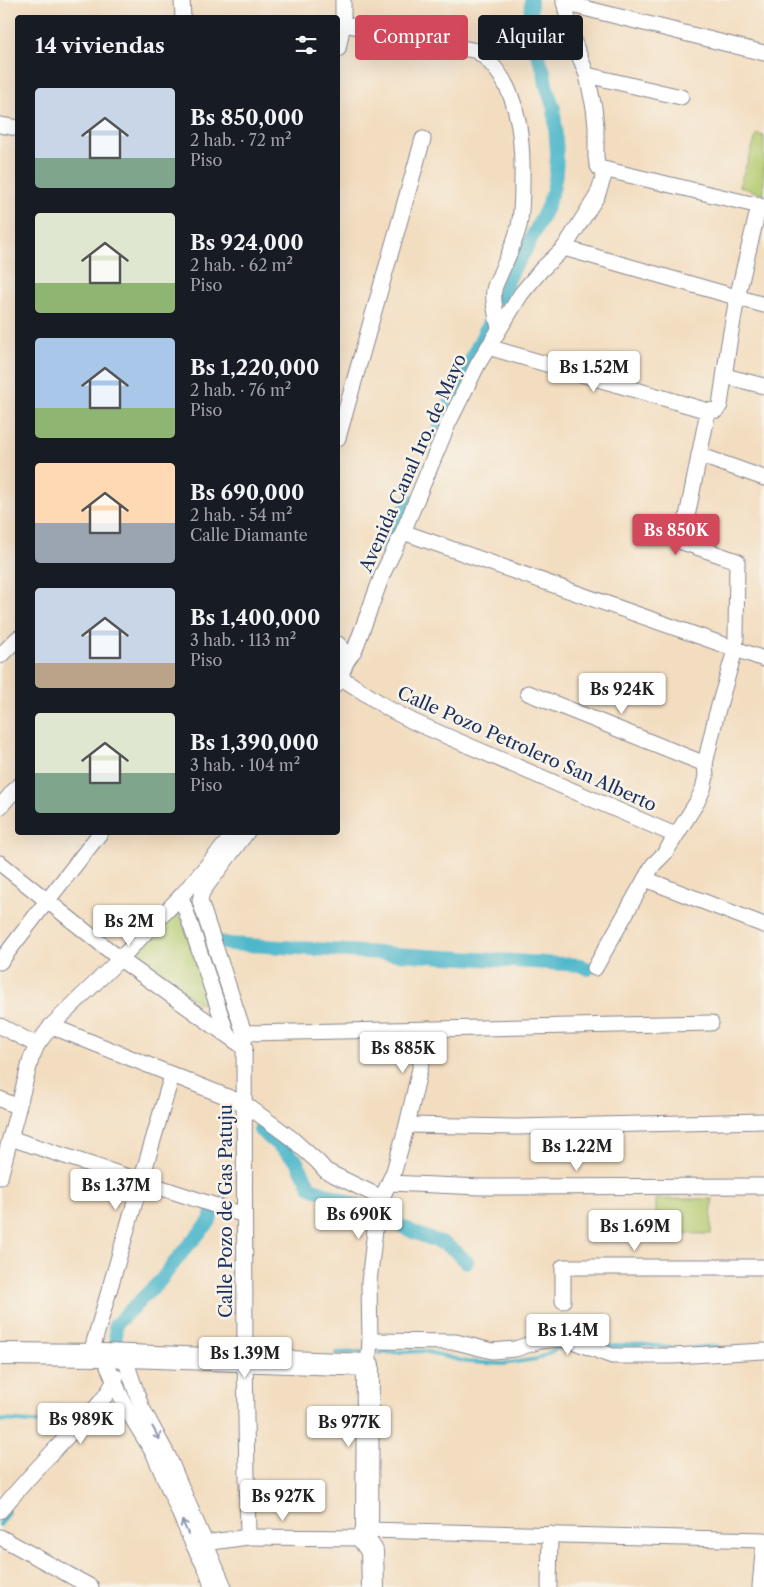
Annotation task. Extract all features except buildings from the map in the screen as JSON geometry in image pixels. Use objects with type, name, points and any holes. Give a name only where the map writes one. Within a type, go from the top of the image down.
[{"type":"street","points":[[182,0],[183,15]]},
{"type":"street","points":[[340,39],[343,24],[343,0]]},
{"type":"street","points":[[488,347],[708,410],[717,410],[720,405],[737,298],[762,206],[600,168],[597,164],[596,126],[586,75],[571,35],[564,1],[764,53]]},
{"type":"street","points":[[343,24],[478,51],[493,65],[506,84],[514,103],[519,124],[522,161],[522,210],[515,239],[494,290],[499,328]]},
{"type":"street","points":[[586,75],[681,97]]},
{"type":"street","points":[[0,125],[15,128]]},
{"type":"street","points":[[340,431],[423,139]]},
{"type":"street","name":"Avenida Canal 1ro. de Mayo","points":[[340,677],[346,662],[355,649],[383,573],[452,416],[488,347],[521,294],[541,270],[564,248],[597,196],[606,170]]},
{"type":"street","points":[[564,248],[764,305]]},
{"type":"street","points":[[725,376],[764,386]]},
{"type":"street","points":[[595,968],[653,865],[665,853],[703,790],[706,776],[705,764],[716,716],[735,650],[737,561],[682,542],[708,410]]},
{"type":"street","points":[[699,455],[764,478]]},
{"type":"street","points":[[402,532],[764,659]]},
{"type":"street","points":[[0,656],[15,641]]},
{"type":"street","name":"Calle Pozo Petrolero San Alberto","points":[[340,681],[414,722],[675,835]]},
{"type":"street","points":[[528,693],[705,764]]},
{"type":"street","points":[[0,807],[15,790]]},
{"type":"street","points":[[0,962],[99,835]]},
{"type":"street","points":[[0,1177],[18,1107],[37,1045],[51,1026],[120,960],[181,896],[226,845],[232,835]]},
{"type":"street","name":"Calle Pozo de Gas Patuju","points":[[244,835],[202,892],[200,900],[244,1041],[244,1360],[248,1537]]},
{"type":"street","points":[[0,863],[120,960],[226,1034],[244,1041],[429,1029],[711,1023]]},
{"type":"street","points":[[645,880],[764,926]]},
{"type":"street","points":[[181,896],[226,1034]]},
{"type":"street","points":[[0,1026],[37,1045]]},
{"type":"street","points":[[51,1026],[245,1104],[291,1138],[326,1171],[382,1198]]},
{"type":"street","points":[[373,1587],[372,1551],[365,1534],[370,1341],[369,1282],[376,1221],[382,1198],[394,1171],[407,1125],[429,1029]]},
{"type":"street","points":[[172,1075],[140,1180],[106,1355],[114,1382],[126,1408],[154,1454],[192,1542],[207,1571],[220,1587]]},
{"type":"street","points":[[0,1099],[18,1107]]},
{"type":"street","points":[[407,1125],[517,1127],[764,1121]]},
{"type":"street","points":[[10,1138],[244,1215]]},
{"type":"street","points":[[388,1183],[481,1188],[764,1186]]},
{"type":"street","points":[[563,1300],[563,1267],[764,1267]]},
{"type":"street","points":[[370,1341],[456,1342],[492,1351],[515,1349],[540,1341],[558,1339],[575,1342],[612,1356],[672,1356],[764,1352]]},
{"type":"street","points":[[0,1354],[106,1355],[368,1365]]},
{"type":"street","points":[[106,1355],[141,1406],[168,1456],[205,1543],[220,1587]]},
{"type":"street","points":[[0,1511],[93,1410],[114,1382]]},
{"type":"street","points":[[205,1543],[248,1537],[365,1534],[550,1534],[764,1545],[760,1587]]},
{"type":"street","points":[[549,1587],[550,1534]]},
{"type":"street","points":[[0,1537],[91,1587]]},
{"type":"green space","points":[[757,134],[764,136],[764,195],[739,186]]},
{"type":"green space","points":[[173,914],[181,917],[208,996],[206,1003],[200,1004],[135,959],[135,953]]},
{"type":"green space","points":[[656,1199],[712,1199],[711,1234],[656,1233]]},
{"type":"waterway","points":[[500,298],[547,207],[556,173],[557,154],[554,109],[546,85],[544,71],[530,36],[531,0]]},
{"type":"waterway","points":[[436,437],[443,416],[492,316]]},
{"type":"waterway","points":[[387,549],[409,500]]},
{"type":"waterway","points":[[206,942],[580,965],[588,969]]},
{"type":"waterway","points":[[260,1130],[296,1160],[311,1188],[363,1207]]},
{"type":"waterway","points":[[116,1340],[115,1325],[160,1281],[210,1221],[212,1212]]},
{"type":"waterway","points":[[383,1217],[413,1232],[444,1244],[467,1262]]},
{"type":"waterway","points":[[604,1347],[639,1344],[679,1349]]},
{"type":"waterway","points":[[691,1348],[717,1346]]},
{"type":"waterway","points":[[379,1353],[424,1351],[467,1362],[503,1364],[537,1359],[558,1348],[573,1348]]},
{"type":"waterway","points":[[336,1353],[362,1352]]},
{"type":"waterway","points":[[0,1421],[72,1425]]},
{"type":"waterway","points":[[0,1525],[8,1512]]}]
